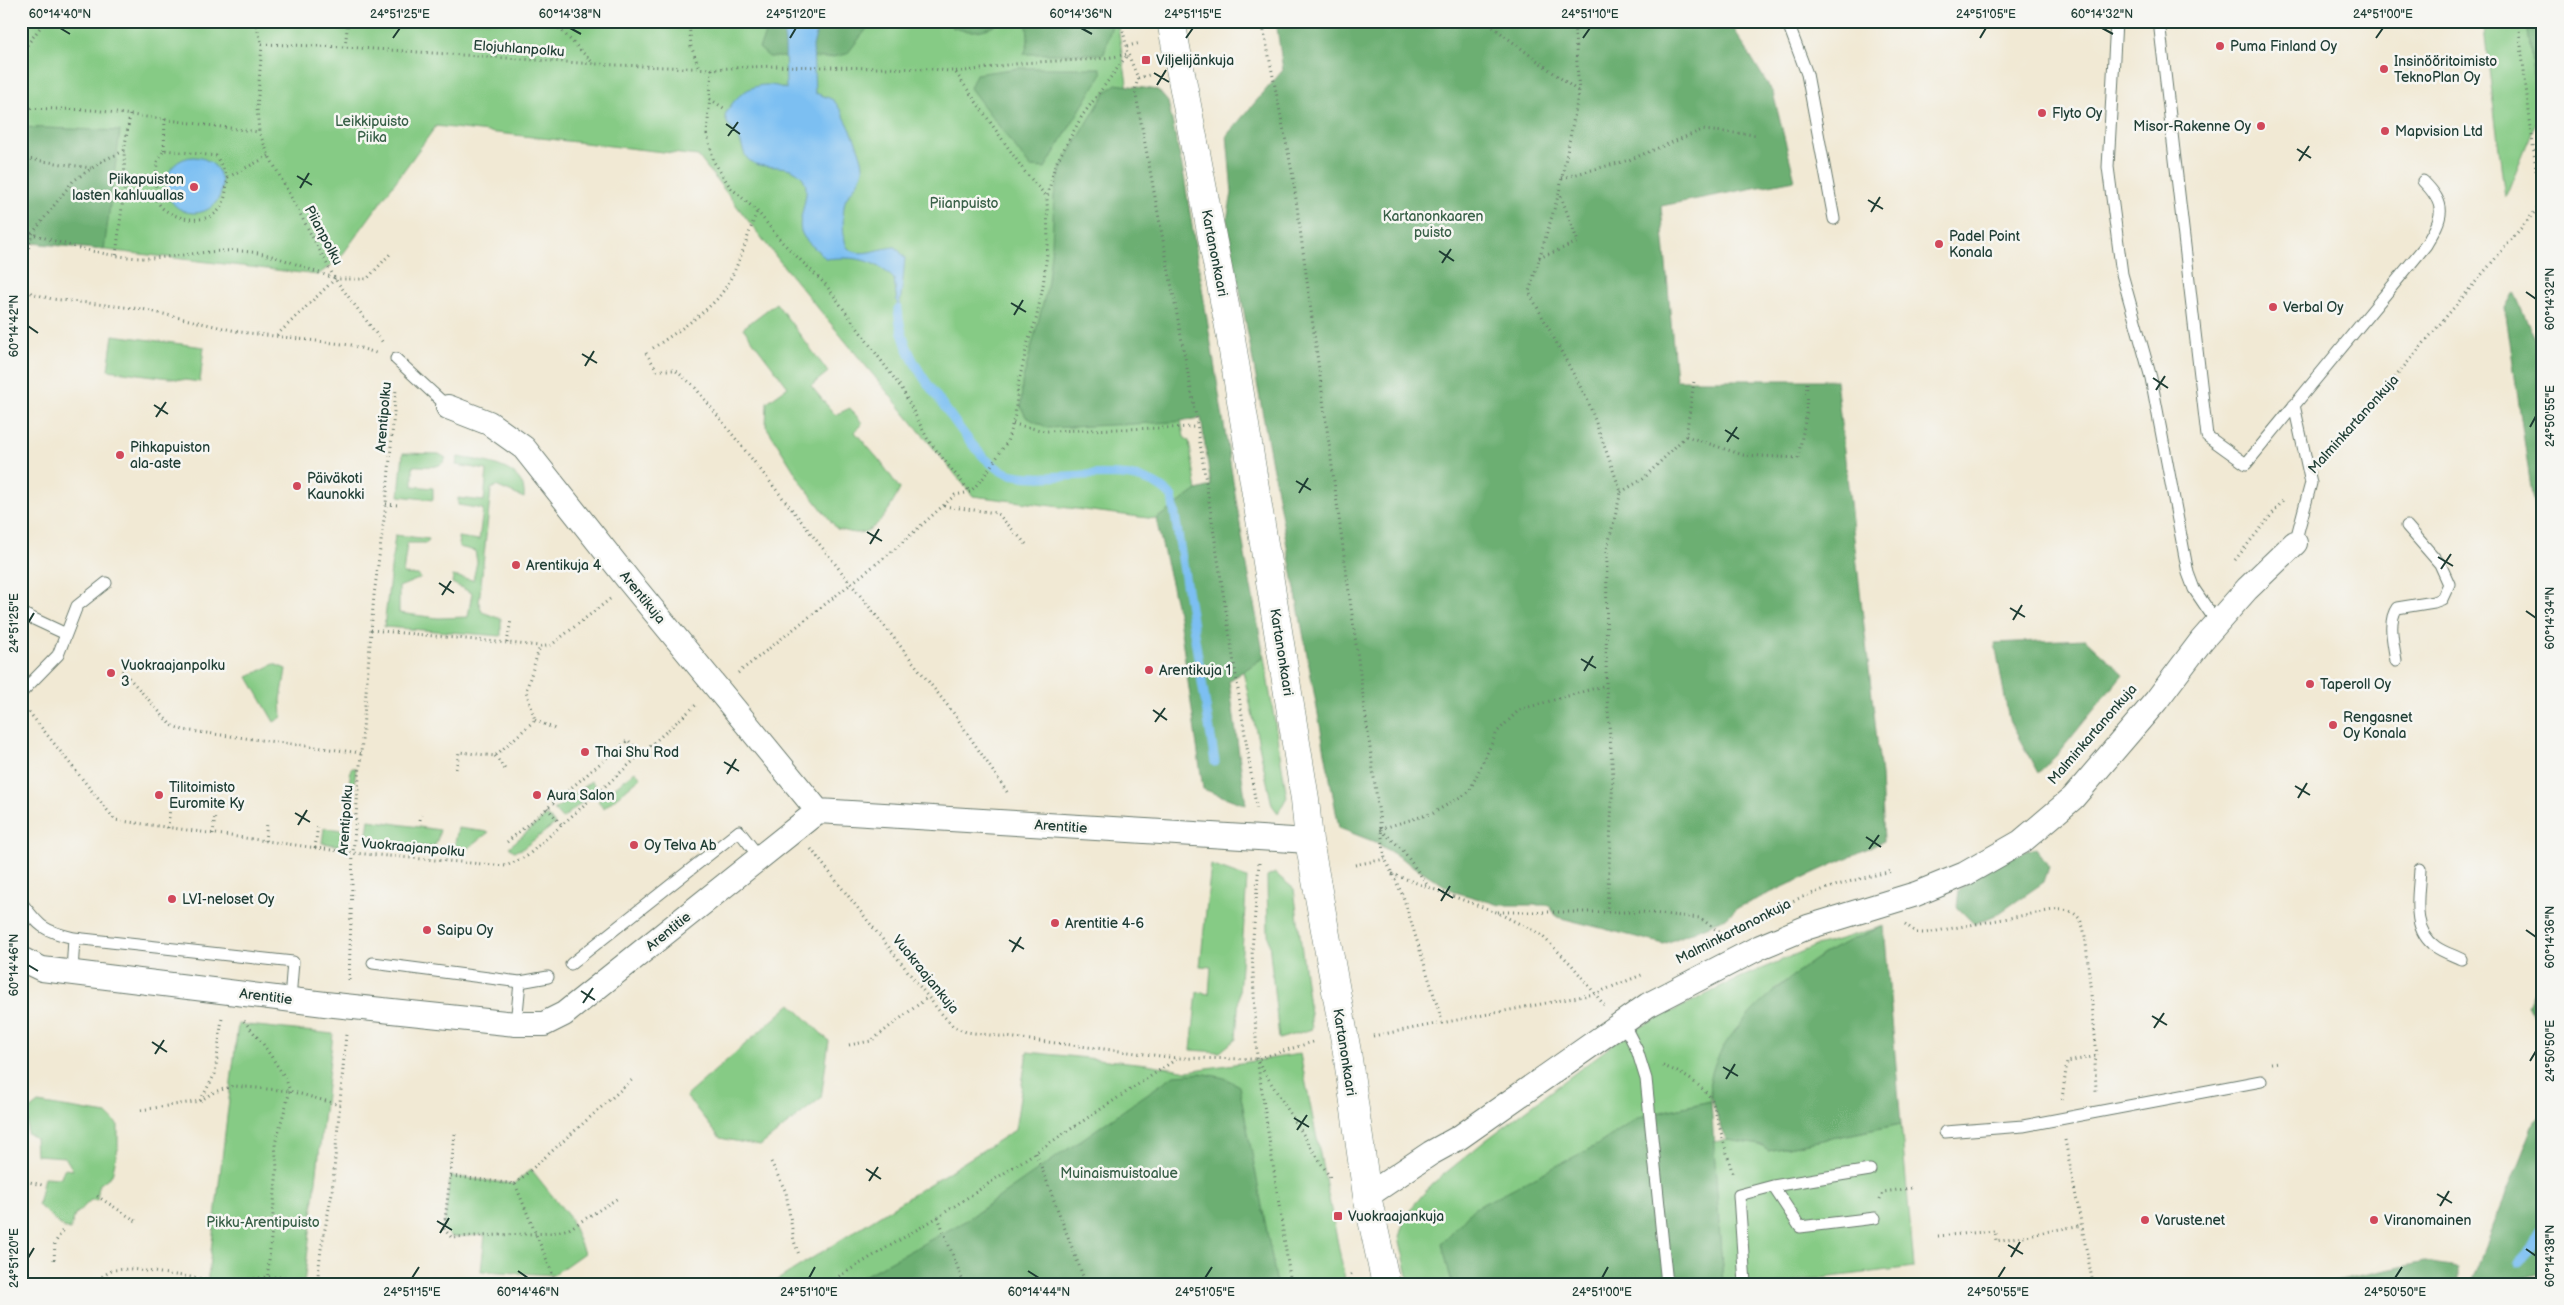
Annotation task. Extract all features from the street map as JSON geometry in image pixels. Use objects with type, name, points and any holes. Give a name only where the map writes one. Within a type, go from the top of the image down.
[{"type":"street","name":"Kartanonkaari","points":[[1171,21],[1230,332],[1305,799],[1309,841],[1347,1052],[1366,1196],[1386,1284]]},
{"type":"street","name":"Arentikuja","points":[[448,407],[489,423],[524,448],[725,682],[818,811]]},
{"type":"street","name":"Malminkartanonkuja","points":[[1366,1196],[1431,1153],[1460,1137],[1648,1005],[1760,947],[1808,927],[1894,901],[1965,874],[1994,859],[2049,819],[2073,798],[2217,623],[2247,589],[2295,543]]},
{"type":"street","name":"Arentitie","points":[[21,959],[42,969],[348,1006],[516,1024],[544,1024],[564,1014],[818,811],[1309,841]]},
{"type":"lane","points":[[1787,21],[1807,74],[1834,219]]},
{"type":"lane","points":[[2116,21],[2108,167],[2122,274],[2151,378],[2188,573],[2194,589],[2217,623]]},
{"type":"lane","points":[[2159,21],[2208,436],[2246,464],[2426,245],[2438,224],[2440,206],[2437,195],[2423,181]]},
{"type":"lane","points":[[396,359],[448,407]]},
{"type":"lane","points":[[2294,405],[2311,483],[2295,543]]},
{"type":"lane","points":[[2396,661],[2392,614],[2397,608],[2442,599],[2449,584],[2448,577],[2440,564],[2407,526]]},
{"type":"lane","points":[[21,693],[58,655],[77,606],[106,583]]},
{"type":"lane","points":[[21,613],[66,634]]},
{"type":"lane","points":[[570,964],[739,831],[760,858]]},
{"type":"lane","points":[[2420,869],[2418,911],[2423,934],[2436,947],[2461,959]]},
{"type":"lane","points":[[21,902],[37,924],[50,932],[74,938],[293,962],[290,999]]},
{"type":"lane","points":[[72,972],[74,938]]},
{"type":"lane","points":[[373,963],[520,982],[548,977]]},
{"type":"lane","points":[[516,1024],[520,982]]},
{"type":"lane","points":[[1623,1023],[1637,1050],[1646,1079],[1667,1284]]},
{"type":"lane","points":[[1945,1132],[2024,1126],[2261,1081]]},
{"type":"lane","points":[[1745,1284],[1739,1195],[1774,1186],[1870,1170]]},
{"type":"lane","points":[[1774,1186],[1800,1227],[1875,1218]]},
{"type":"path","points":[[21,53],[45,21]]},
{"type":"path","points":[[250,21],[256,21]]},
{"type":"path","name":"Piianpolku","points":[[256,21],[262,44],[257,108],[259,132],[269,156],[335,278],[396,359]]},
{"type":"path","points":[[345,47],[348,21]]},
{"type":"path","points":[[552,21],[583,55],[595,64]]},
{"type":"path","points":[[688,21],[691,46],[699,68]]},
{"type":"path","points":[[1121,21],[1128,54],[1138,78],[1135,90],[1197,427],[1261,839],[1252,950],[1257,1059],[1291,1284]]},
{"type":"path","points":[[1262,21],[1292,177],[1385,859],[1403,896],[1442,1021]]},
{"type":"path","points":[[1485,21],[1579,92]]},
{"type":"path","points":[[1496,912],[1607,912],[1613,774],[1606,685],[1607,549],[1621,492],[1588,401],[1529,292],[1559,193],[1579,92],[1574,21]]},
{"type":"path","points":[[2518,21],[2543,227]]},
{"type":"path","points":[[1126,46],[1141,43]]},
{"type":"path","name":"Elojuhlanpolku","points":[[262,44],[345,47],[595,64],[712,69],[774,66],[934,69],[956,73],[1015,64],[1103,60],[1128,54]]},
{"type":"path","points":[[712,69],[707,134],[714,162],[730,187],[757,211],[782,242],[826,285],[902,389],[928,440],[970,492],[983,478],[1007,442],[1013,424],[1018,385],[1036,320],[1043,286],[1048,245],[1047,198],[1055,165],[1082,116],[1128,54]]},
{"type":"path","points":[[956,73],[1026,172],[1047,198]]},
{"type":"path","points":[[1138,78],[1149,74]]},
{"type":"path","points":[[710,99],[725,109]]},
{"type":"path","points":[[21,108],[94,110],[259,132]]},
{"type":"path","points":[[116,255],[125,183],[124,152],[130,114]]},
{"type":"path","points":[[164,150],[216,156],[228,177],[224,200],[218,211],[202,219],[187,218],[165,210],[155,198],[157,162],[164,150],[165,119]]},
{"type":"path","points":[[1562,178],[1629,160],[1702,130],[1757,135]]},
{"type":"path","points":[[21,277],[32,234],[73,182],[104,160],[124,152]]},
{"type":"path","points":[[228,177],[269,156]]},
{"type":"path","points":[[21,158],[92,168]]},
{"type":"path","points":[[1538,258],[1578,242],[1559,193]]},
{"type":"path","name":"Malminkartanonkuja","points":[[2233,563],[2289,493],[2327,457],[2541,204]]},
{"type":"path","points":[[653,348],[685,326],[718,298],[735,269],[757,211]]},
{"type":"path","points":[[21,230],[116,255],[141,258],[200,252],[251,252],[278,258],[335,278],[367,279],[390,254]]},
{"type":"path","points":[[277,335],[335,278]]},
{"type":"path","points":[[21,290],[52,299],[142,309],[240,332],[351,345],[396,359]]},
{"type":"path","points":[[646,353],[657,370],[675,370],[694,386],[955,715],[1007,792]]},
{"type":"path","name":"Arentipolku","points":[[318,1284],[332,1193],[340,1105],[348,1006],[353,853],[374,595],[386,504],[398,370],[396,359]]},
{"type":"path","points":[[1621,492],[1643,479],[1686,436],[1694,380]]},
{"type":"path","points":[[1686,436],[1743,455],[1798,458],[1806,416],[1807,380]]},
{"type":"path","points":[[1013,424],[1045,431],[1197,427]]},
{"type":"path","name":"Vuokraajanpolku","points":[[26,708],[115,820],[353,853],[506,866],[527,856],[725,682],[895,549],[955,495],[970,492]]},
{"type":"path","points":[[386,504],[398,506]]},
{"type":"path","points":[[944,506],[997,513],[1026,544]]},
{"type":"path","points":[[371,630],[550,646],[611,599]]},
{"type":"path","points":[[507,643],[511,620]]},
{"type":"path","points":[[540,646],[526,692],[536,720],[555,729]]},
{"type":"path","points":[[122,670],[171,725],[183,730],[361,753]]},
{"type":"path","points":[[1380,829],[1433,813],[1469,792],[1497,732],[1519,710],[1606,685]]},
{"type":"path","points":[[495,756],[536,720]]},
{"type":"path","points":[[506,842],[628,740],[642,756]]},
{"type":"path","points":[[456,769],[459,752],[495,756],[507,772]]},
{"type":"path","points":[[168,828],[170,807]]},
{"type":"path","points":[[547,808],[562,825]]},
{"type":"path","points":[[420,820],[421,815]]},
{"type":"path","points":[[213,834],[216,816]]},
{"type":"path","points":[[265,841],[267,823]]},
{"type":"path","points":[[315,848],[318,825]]},
{"type":"path","name":"Vuokraajankuja","points":[[795,829],[928,997],[954,1027],[966,1032],[1178,1058],[1257,1059],[1317,1041]]},
{"type":"path","points":[[1380,829],[1402,848],[1428,887]]},
{"type":"path","points":[[1355,864],[1385,859]]},
{"type":"path","name":"Malminkartanonkuja","points":[[1759,916],[1793,900],[1836,885],[1897,870]]},
{"type":"path","points":[[1392,874],[1496,912],[1540,934],[1572,965],[1594,994],[1623,1023]]},
{"type":"path","points":[[1894,901],[1905,926],[1917,933],[1934,932],[2053,910],[2071,911],[2076,914],[2084,928],[2097,1056],[2095,1062],[2096,1091],[2091,1114]]},
{"type":"path","name":"Malminkartanonkuja","points":[[1607,912],[1642,912],[1700,918],[1724,933],[1715,937]]},
{"type":"path","points":[[1370,1036],[1594,994],[1652,971]]},
{"type":"path","points":[[200,1101],[215,1074],[223,991]]},
{"type":"path","points":[[849,1045],[872,1041],[928,997]]},
{"type":"path","points":[[238,1014],[263,1044],[286,1079],[290,1091],[275,1144],[277,1168],[267,1284]]},
{"type":"path","points":[[1637,1050],[1663,1066],[1684,1074],[1712,1100],[1739,1195]]},
{"type":"path","points":[[2093,1284],[2061,1119],[2062,1095],[2067,1062],[2097,1056]]},
{"type":"path","points":[[826,1284],[938,1217],[1178,1058]]},
{"type":"path","points":[[1257,1059],[1331,1179]]},
{"type":"path","points":[[2273,1062],[2280,1062]]},
{"type":"path","points":[[450,1176],[515,1184],[633,1079]]},
{"type":"path","points":[[141,1110],[200,1101],[214,1092],[234,1086],[290,1091],[340,1105]]},
{"type":"path","points":[[455,1134],[444,1229],[451,1237],[537,1234],[569,1229],[618,1198]]},
{"type":"path","points":[[1036,1153],[1086,1284]]},
{"type":"path","points":[[771,1162],[786,1192],[794,1241],[799,1255]]},
{"type":"path","points":[[21,1180],[42,1185]]},
{"type":"path","points":[[515,1184],[553,1275],[554,1284]]},
{"type":"path","points":[[1896,1190],[1910,1189]]},
{"type":"path","points":[[97,1196],[136,1221]]},
{"type":"path","points":[[938,1217],[964,1284]]},
{"type":"path","points":[[1938,1236],[1995,1231],[1996,1241],[2082,1225]]},
{"type":"path","points":[[54,1260],[55,1242],[64,1228]]},
{"type":"path","points":[[21,1269],[29,1277]]},
{"type":"path","points":[[89,1284],[113,1270],[131,1269],[227,1282],[267,1277],[318,1278]]},
{"type":"path","points":[[1347,1284],[1352,1272]]},
{"type":"path","points":[[2530,1284],[2543,1281]]},
{"type":"green space","name":"Piianpuisto","points":[[21,21],[1117,21],[1181,420],[1184,437],[1189,441],[1197,491],[1156,519],[973,496],[785,268],[698,156],[436,126],[340,258],[318,275],[21,240]]},
{"type":"green space","points":[[766,21],[873,21],[847,54],[828,58],[769,57],[759,48],[764,37]]},
{"type":"green space","points":[[952,21],[1002,21],[984,30],[965,31],[952,27]]},
{"type":"green space","points":[[1026,21],[1113,21],[1104,54],[1024,54],[1028,42]]},
{"type":"green space","name":"Kartanonkaaren puisto","points":[[1276,21],[1729,21],[1773,93],[1795,180],[1661,206],[1676,380],[1836,380],[1881,775],[1884,841],[1737,908],[1726,918],[1664,944],[1557,917],[1549,905],[1500,905],[1455,892],[1375,842],[1339,828],[1227,220],[1232,193],[1227,135],[1283,70]]},
{"type":"green space","points":[[2483,21],[2527,21],[2538,117],[2505,198]]},
{"type":"green space","points":[[2527,21],[2543,21],[2543,122],[2538,117]]},
{"type":"green space","points":[[1019,68],[1100,68],[1102,73],[1045,168],[1030,167],[970,88],[976,74]]},
{"type":"green space","points":[[1116,84],[1158,90],[1168,102],[1184,176],[1245,555],[1264,657],[1229,681],[1246,805],[1203,789],[1179,617],[1156,519],[1197,490],[1211,486],[1201,418],[1174,422],[1048,428],[1026,417],[1021,407],[1022,383],[1047,288],[1052,245],[1054,196],[1061,167],[1105,93]]},
{"type":"green space","points":[[21,127],[120,131],[104,250],[21,242]]},
{"type":"green space","points":[[2514,292],[2543,356],[2543,571],[2505,308]]},
{"type":"green space","points":[[776,303],[828,372],[811,386],[835,415],[850,408],[862,423],[855,432],[880,461],[900,489],[883,517],[865,532],[855,533],[837,529],[801,482],[766,426],[767,402],[788,387],[743,328]]},
{"type":"green space","points":[[113,335],[204,347],[200,382],[108,370]]},
{"type":"green space","points":[[403,453],[439,454],[446,458],[440,465],[432,467],[413,466],[413,486],[433,488],[433,500],[399,496]]},
{"type":"green space","points":[[458,457],[478,460],[501,467],[518,478],[523,487],[524,498],[496,486],[491,489],[479,603],[482,612],[501,619],[501,636],[384,627],[395,535],[429,539],[427,543],[407,543],[403,574],[418,575],[421,578],[399,587],[399,613],[438,618],[468,617],[472,593],[452,583],[453,576],[473,580],[477,562],[475,551],[459,547],[458,537],[479,540],[483,509],[458,505],[458,498],[484,501],[487,470],[456,465]]},
{"type":"green space","points":[[2085,639],[2123,674],[2057,755],[2038,773],[2009,720],[1995,643]]},
{"type":"green space","points":[[1264,657],[1287,797],[1278,813],[1272,805],[1243,671]]},
{"type":"green space","points":[[274,664],[286,669],[281,700],[282,717],[274,722],[248,677]]},
{"type":"green space","points":[[351,768],[356,768],[348,841],[343,846],[322,843],[324,828],[344,830]]},
{"type":"green space","points":[[635,771],[641,777],[604,808],[598,801]]},
{"type":"green space","points":[[591,781],[596,787],[592,794],[562,819],[554,810]]},
{"type":"green space","points":[[547,815],[555,824],[522,849],[514,851],[509,847]]},
{"type":"green space","points":[[369,820],[440,830],[436,844],[430,847],[387,842],[386,848],[378,846],[367,833]]},
{"type":"green space","points":[[458,828],[489,832],[463,852],[453,852]]},
{"type":"green space","points":[[2036,848],[2049,867],[2044,882],[1998,914],[1974,924],[1957,907],[1959,890],[1993,860]]},
{"type":"green space","points":[[1211,865],[1247,878],[1236,1039],[1220,1052],[1191,1050],[1197,992],[1209,994],[1211,967],[1200,966]]},
{"type":"green space","points":[[1275,873],[1294,889],[1312,1029],[1279,1039],[1268,932],[1267,877]]},
{"type":"green space","points":[[1884,926],[1823,954],[1775,989],[1710,1091],[1711,1101],[1639,1117],[1647,1284],[1410,1284],[1399,1237],[1406,1214],[1432,1184],[1486,1140],[1628,1033],[1742,977],[1813,947]]},
{"type":"green space","points":[[1884,926],[1901,1124],[1768,1151],[1761,1145],[1726,1140],[1712,1098],[1712,1073],[1720,1053],[1733,1033],[1769,996],[1806,966],[1837,947]]},
{"type":"green space","points":[[2543,967],[2543,1026],[2527,1006]]},
{"type":"green space","points":[[791,1004],[829,1041],[821,1098],[760,1146],[720,1138],[686,1096]]},
{"type":"green space","name":"Pikku-Arentipuisto","points":[[238,1024],[333,1034],[304,1284],[207,1284]]},
{"type":"green space","name":"Muinaismuistoalue","points":[[1027,1052],[1147,1064],[1188,1071],[1300,1054],[1346,1284],[771,1284],[1015,1130]]},
{"type":"green space","points":[[1201,1073],[1225,1078],[1239,1086],[1277,1284],[849,1284],[965,1221],[1174,1075]]},
{"type":"green space","points":[[1711,1101],[1723,1284],[1452,1284],[1442,1243],[1473,1209],[1597,1145],[1639,1117]]},
{"type":"green space","points":[[38,1103],[107,1114],[118,1125],[118,1148],[112,1175],[99,1185],[97,1200],[91,1200],[75,1215],[70,1230],[64,1228],[38,1205],[44,1177],[61,1178],[64,1169],[73,1170],[65,1157],[36,1155],[35,1138],[27,1133],[28,1111]]},
{"type":"green space","points":[[2543,1115],[2543,1273],[2497,1284],[2470,1284],[2536,1119]]},
{"type":"green space","points":[[1901,1124],[1914,1267],[1773,1284],[1723,1284],[1713,1142],[1727,1140],[1749,1142],[1768,1151]]},
{"type":"green space","points":[[531,1169],[570,1218],[584,1253],[553,1275],[481,1271],[485,1235],[451,1237],[444,1229],[450,1176],[514,1184]]},
{"type":"green space","points":[[2424,1262],[2458,1267],[2458,1284],[2321,1284]]},
{"type":"water","points":[[782,21],[819,21],[813,46],[815,93],[833,100],[842,112],[863,163],[860,177],[845,203],[843,224],[846,244],[853,251],[865,253],[896,247],[905,258],[898,309],[894,279],[887,272],[863,260],[846,258],[826,259],[808,242],[801,231],[800,224],[806,193],[803,179],[798,173],[786,168],[758,165],[752,162],[747,158],[738,137],[727,122],[725,115],[730,106],[750,88],[767,85],[786,89],[785,44]]},
{"type":"water","name":"Piikapuiston lasten kahluuallas","points":[[194,157],[209,162],[217,170],[222,185],[217,200],[209,208],[194,213],[179,208],[171,200],[166,185],[171,170],[179,162]]},
{"type":"waterway","points":[[898,309],[902,335],[918,369],[970,442],[997,468],[1007,473],[1025,477],[1092,474],[1115,474],[1137,477],[1156,484],[1172,497],[1215,762]]},
{"type":"waterway","points":[[2519,1262],[2532,1248],[2543,1229]]},
{"type":"place","name":"Puma Finland Oy","points":[[2220,46]]},
{"type":"place","name":"Viljelijänkuja","points":[[1146,60]]},
{"type":"place","name":"Insinööritoimisto TeknoPlan Oy","points":[[2384,69]]},
{"type":"place","name":"Flyto Oy","points":[[2042,113]]},
{"type":"place","name":"Misor-Rakenne Oy","points":[[2261,126]]},
{"type":"place","name":"Mapvision Ltd","points":[[2385,131]]},
{"type":"place","name":"Piikapuiston lasten kahluuallas","points":[[194,187]]},
{"type":"place","name":"Padel Point Konala","points":[[1939,244]]},
{"type":"place","name":"Verbal Oy","points":[[2273,307]]},
{"type":"place","name":"Pihkapuiston ala-aste","points":[[120,455]]},
{"type":"place","name":"Päiväkoti Kaunokki","points":[[297,486]]},
{"type":"place","name":"Arentikuja 4","points":[[516,565]]},
{"type":"place","name":"Arentikuja 1","points":[[1149,670]]},
{"type":"place","name":"Vuokraajanpolku 3","points":[[111,673]]},
{"type":"place","name":"Taperoll Oy","points":[[2310,684]]},
{"type":"place","name":"Rengasnet Oy Konala","points":[[2333,725]]},
{"type":"place","name":"Thai Shu Rod","points":[[585,752]]},
{"type":"place","name":"Tilitoimisto Euromite Ky","points":[[159,795]]},
{"type":"place","name":"Aura Salon","points":[[537,795]]},
{"type":"place","name":"Oy Telva Ab","points":[[634,845]]},
{"type":"place","name":"LVI-neloset Oy","points":[[172,899]]},
{"type":"place","name":"Arentitie 4-6","points":[[1055,923]]},
{"type":"place","name":"Saipu Oy","points":[[427,930]]},
{"type":"place","name":"Vuokraajankuja","points":[[1338,1216]]},
{"type":"place","name":"Varuste.net","points":[[2145,1220]]},
{"type":"place","name":"Viranomainen","points":[[2374,1220]]},
{"type":"park label","name":"Leikkipuisto Piika","points":[[372,130]]}]
